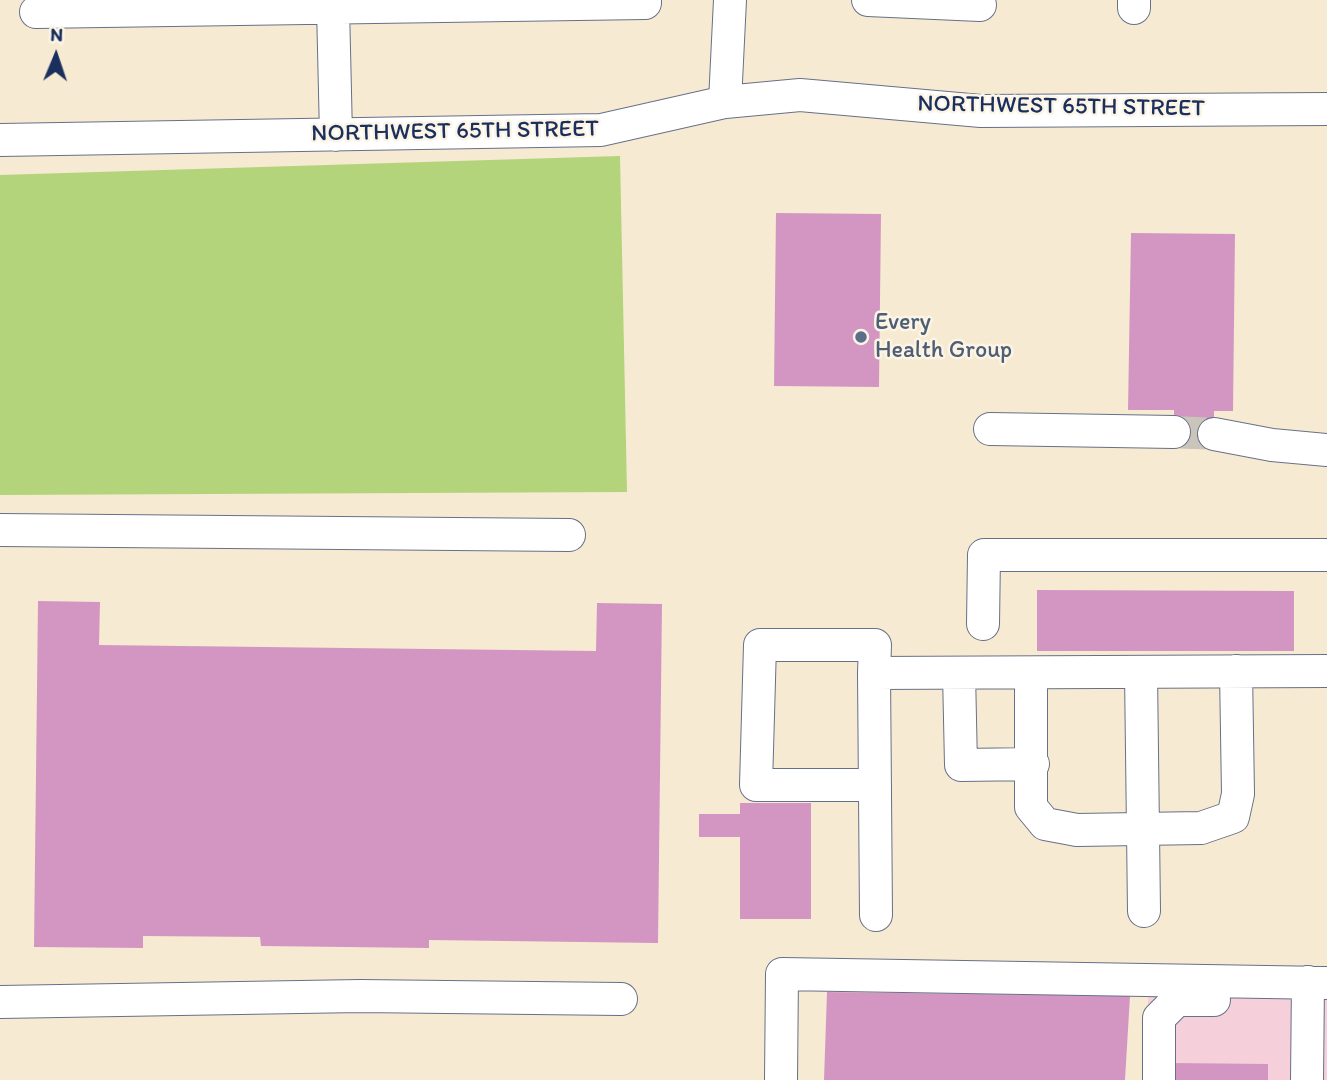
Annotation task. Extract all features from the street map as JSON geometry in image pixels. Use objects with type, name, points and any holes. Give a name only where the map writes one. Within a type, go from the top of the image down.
[{"type":"street","points":[[36,12],[645,3],[645,0]]},
{"type":"street","points":[[725,102],[730,0]]},
{"type":"street","points":[[868,0],[980,5]]},
{"type":"street","points":[[332,7],[336,135]]},
{"type":"street","name":"NORTHWEST 65TH STREET","points":[[0,140],[600,130],[725,102],[800,95],[981,111],[1327,109]]},
{"type":"street","points":[[990,429],[1174,432]]},
{"type":"street","points":[[1214,434],[1272,445],[1327,450]]},
{"type":"street","points":[[0,530],[569,535]]},
{"type":"street","points":[[983,624],[984,555],[1327,555]]},
{"type":"street","points":[[875,785],[756,785],[760,645],[875,645],[876,915]]},
{"type":"street","points":[[1031,673],[1031,807],[1045,824],[1077,830],[1201,828],[1233,817],[1238,794],[1236,671]]},
{"type":"street","points":[[874,673],[1327,671]]},
{"type":"street","points":[[1141,672],[1144,911]]},
{"type":"street","points":[[959,673],[961,765],[1033,764]]},
{"type":"street","points":[[781,1080],[782,974],[1317,982]]},
{"type":"street","points":[[1159,1080],[1159,1018],[1177,1000],[1276,1002],[1317,982]]},
{"type":"street","points":[[1307,1080],[1317,982]]},
{"type":"street","points":[[0,1002],[346,996],[621,999]]},
{"type":"shaded area","points":[[1149,964],[1327,968],[1327,1080],[1146,1080]]},
{"type":"green space","points":[[620,156],[627,492],[0,495],[0,175]]},
{"type":"building","points":[[776,213],[881,214],[879,387],[774,386]]},
{"type":"building","points":[[1131,233],[1235,234],[1233,411],[1214,411],[1214,449],[1174,448],[1174,410],[1128,410]]},
{"type":"building","points":[[1037,590],[1294,591],[1294,651],[1037,651]]},
{"type":"building","points":[[38,601],[100,602],[99,645],[596,651],[597,603],[662,604],[658,943],[429,940],[429,948],[261,946],[260,937],[143,936],[143,948],[34,947]]},
{"type":"building","points":[[740,803],[811,803],[811,919],[740,919],[740,837],[699,837],[699,814],[740,814]]},
{"type":"building","points":[[827,992],[1130,996],[1125,1080],[824,1080]]},
{"type":"building","points":[[1172,1063],[1268,1064],[1268,1080],[1171,1080]]},
{"type":"tunnel","points":[[1174,432],[1214,434]]},
{"type":"place","name":"Every Health Group","points":[[861,337]]}]
